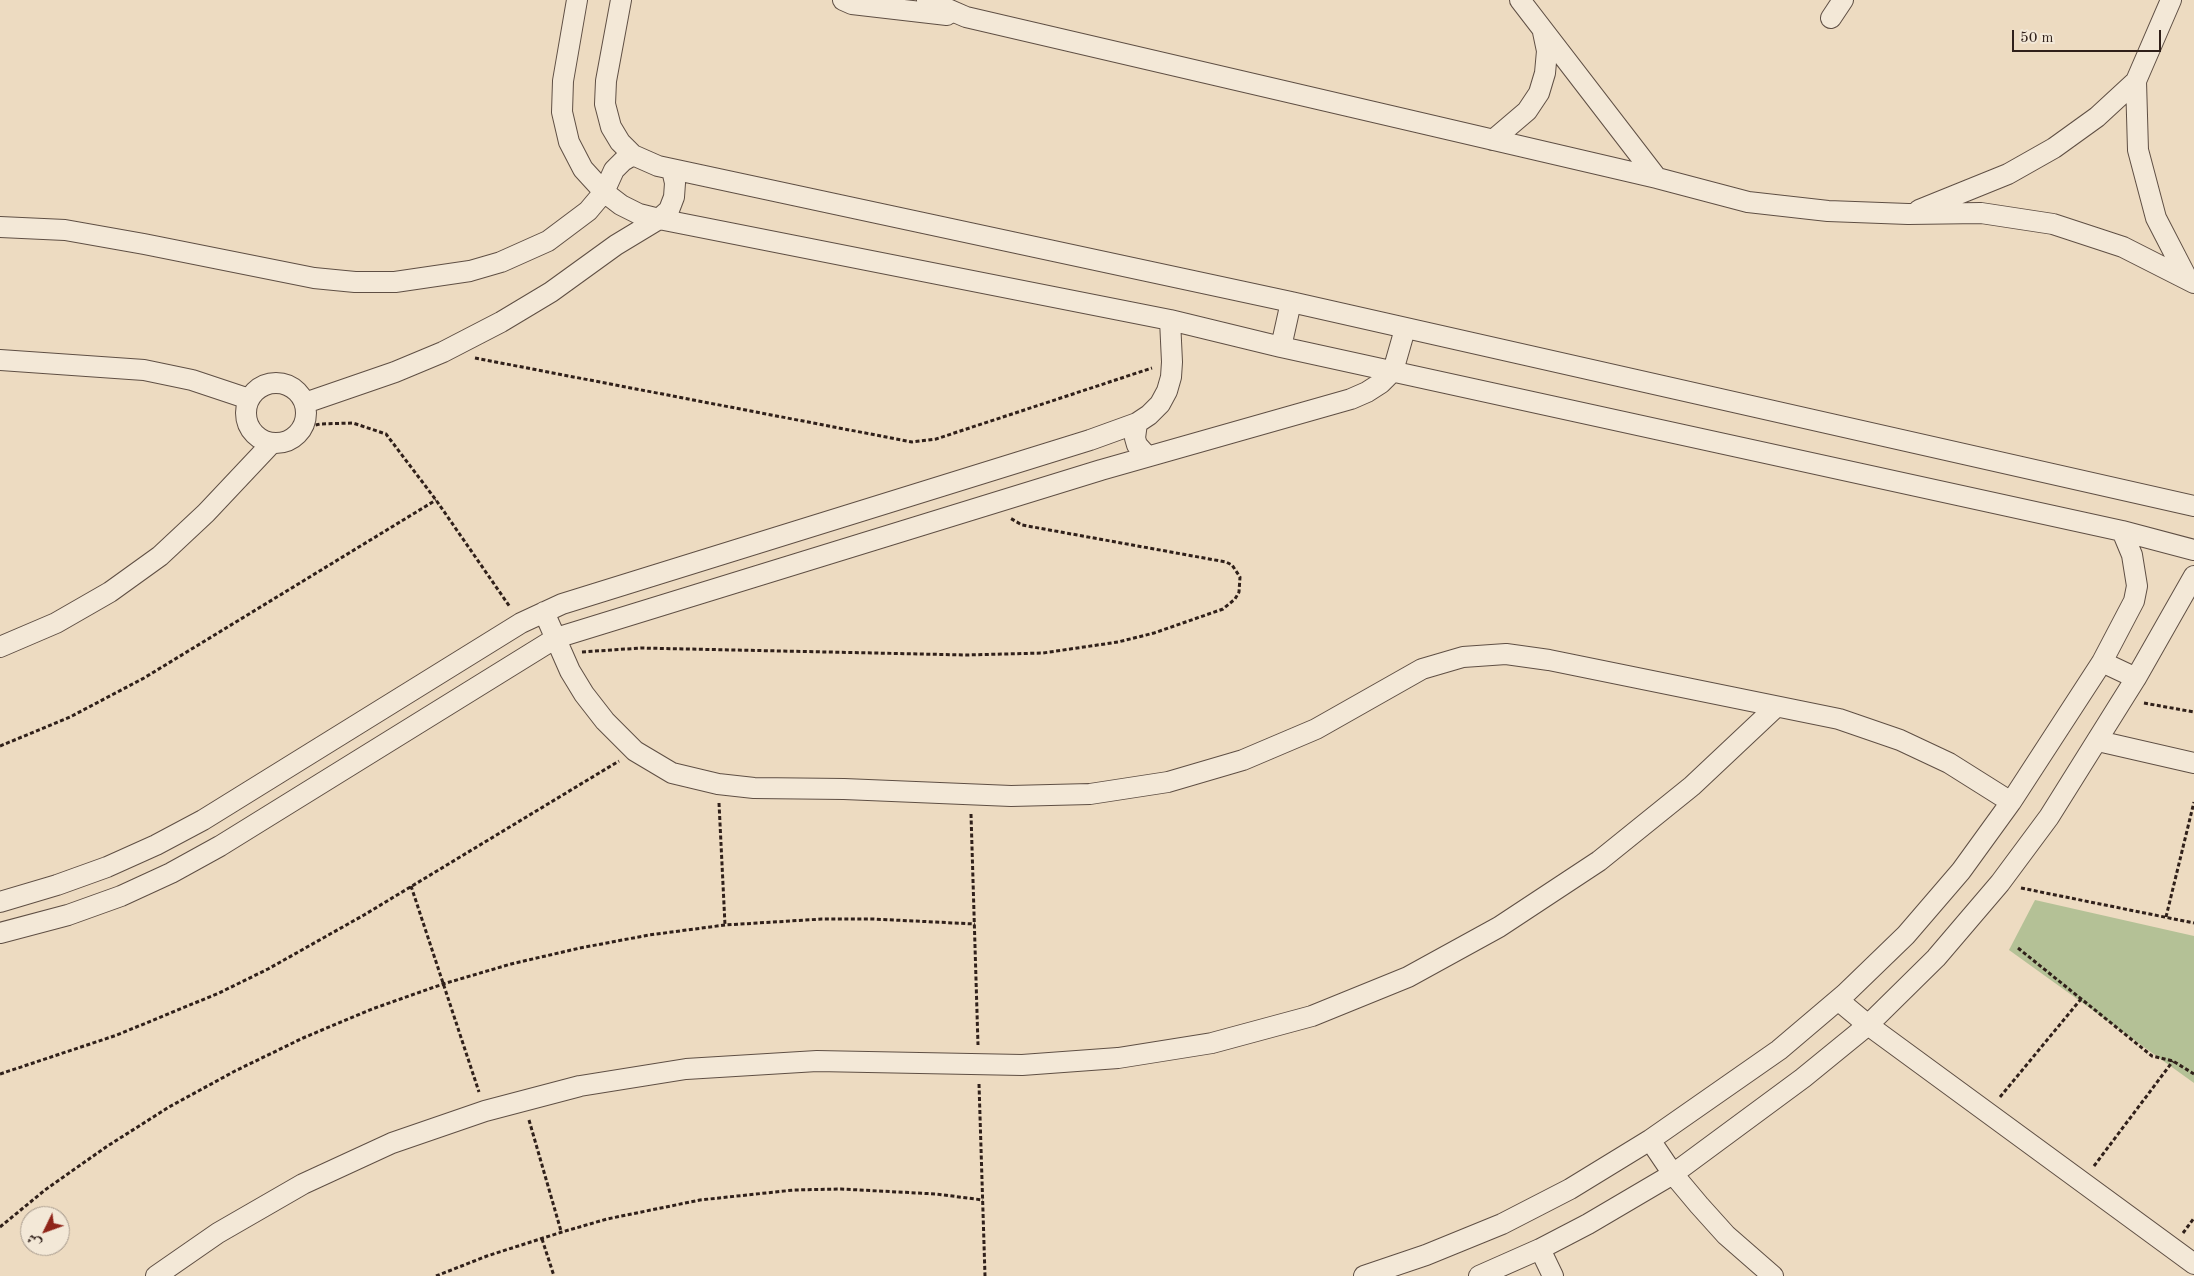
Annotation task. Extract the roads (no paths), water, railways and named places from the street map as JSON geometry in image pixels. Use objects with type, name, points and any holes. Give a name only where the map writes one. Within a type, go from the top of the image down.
[{"type":"street","points":[[577,0],[563,81],[562,112],[569,142],[583,169],[604,192],[639,214],[659,220],[1170,320],[2122,531],[2194,550]]},
{"type":"street","points":[[621,0],[606,81],[605,104],[611,127],[620,142],[634,155],[645,161],[672,170],[1291,302],[2194,506]]},
{"type":"street","points":[[843,0],[852,4],[966,17],[1657,178],[1748,202],[1828,211],[1908,214],[1981,213],[2053,224],[2123,247],[2191,281]]},
{"type":"street","points":[[927,0],[966,17]]},
{"type":"street","points":[[1520,0],[1657,178]]},
{"type":"street","points":[[1831,18],[1843,0]]},
{"type":"street","points":[[1908,214],[2008,174],[2054,148],[2097,117],[2136,81],[2171,0]]},
{"type":"street","points":[[1493,140],[1527,111],[1539,93],[1545,73],[1547,51],[1543,30]]},
{"type":"street","points":[[2136,81],[2138,150],[2156,218],[2191,281]]},
{"type":"street","points":[[0,227],[65,230],[314,278],[355,282],[395,282],[470,271],[526,252],[560,233],[588,211],[604,192],[614,170],[623,161],[634,155]]},
{"type":"street","points":[[305,403],[395,372],[443,352],[501,322],[551,292],[616,244],[659,220],[668,210],[674,197],[676,183],[672,170]]},
{"type":"street","points":[[1281,346],[1291,302]]},
{"type":"street","points":[[0,902],[57,885],[107,867],[156,845],[203,820],[521,624],[562,604],[1090,440],[1137,422],[1155,410],[1167,391],[1171,377],[1172,362],[1170,320]]},
{"type":"street","points":[[0,933],[68,915],[120,896],[171,873],[559,646],[1000,501],[1147,456],[1350,398],[1374,388],[1394,371],[1405,329]]},
{"type":"street","points":[[0,360],[144,370],[192,380],[249,399]]},
{"type":"street","points":[[271,383],[285,384],[297,391],[305,403],[306,416],[303,428],[295,437],[284,443],[271,444],[260,440],[252,432],[247,422],[246,410],[249,399],[258,389],[271,383]]},
{"type":"street","points":[[1137,422],[1135,438],[1147,456]]},
{"type":"street","points":[[1090,440],[1100,450],[1102,470]]},
{"type":"street","points":[[0,647],[56,623],[110,592],[160,556],[206,513],[271,444]]},
{"type":"street","points":[[1364,1276],[1426,1255],[1502,1224],[1570,1189],[1650,1140],[1779,1050],[1838,1000],[1906,935],[1961,871],[2011,802],[2102,662],[2134,601],[2138,586],[2132,556],[2122,531]]},
{"type":"street","points":[[1479,1276],[1540,1249],[1588,1224],[1673,1174],[1804,1078],[1868,1025],[1936,958],[2000,883],[2049,817],[2124,699],[2194,576]]},
{"type":"street","points":[[544,612],[570,672],[584,694],[605,721],[635,751],[672,773],[718,784],[754,788],[844,789],[971,795],[1090,794],[1177,779],[1243,760],[1316,729],[1422,669],[1463,657],[1506,654],[1540,659],[1839,720],[1900,740],[1950,763],[2011,802]]},
{"type":"street","points":[[2102,662],[2136,678]]},
{"type":"street","points":[[156,1276],[218,1233],[303,1184],[392,1143],[485,1111],[580,1086],[686,1069],[817,1061],[1022,1065],[1118,1058],[1212,1042],[1312,1016],[1408,977],[1499,927],[1598,861],[1692,786],[1776,707]]},
{"type":"street","points":[[2098,741],[2194,763]]},
{"type":"street","points":[[1838,1000],[1868,1025],[1986,1113],[2194,1264]]},
{"type":"street","points":[[1650,1140],[1673,1174],[1726,1235],[1773,1276]]},
{"type":"street","points":[[1540,1249],[1553,1276]]}]
